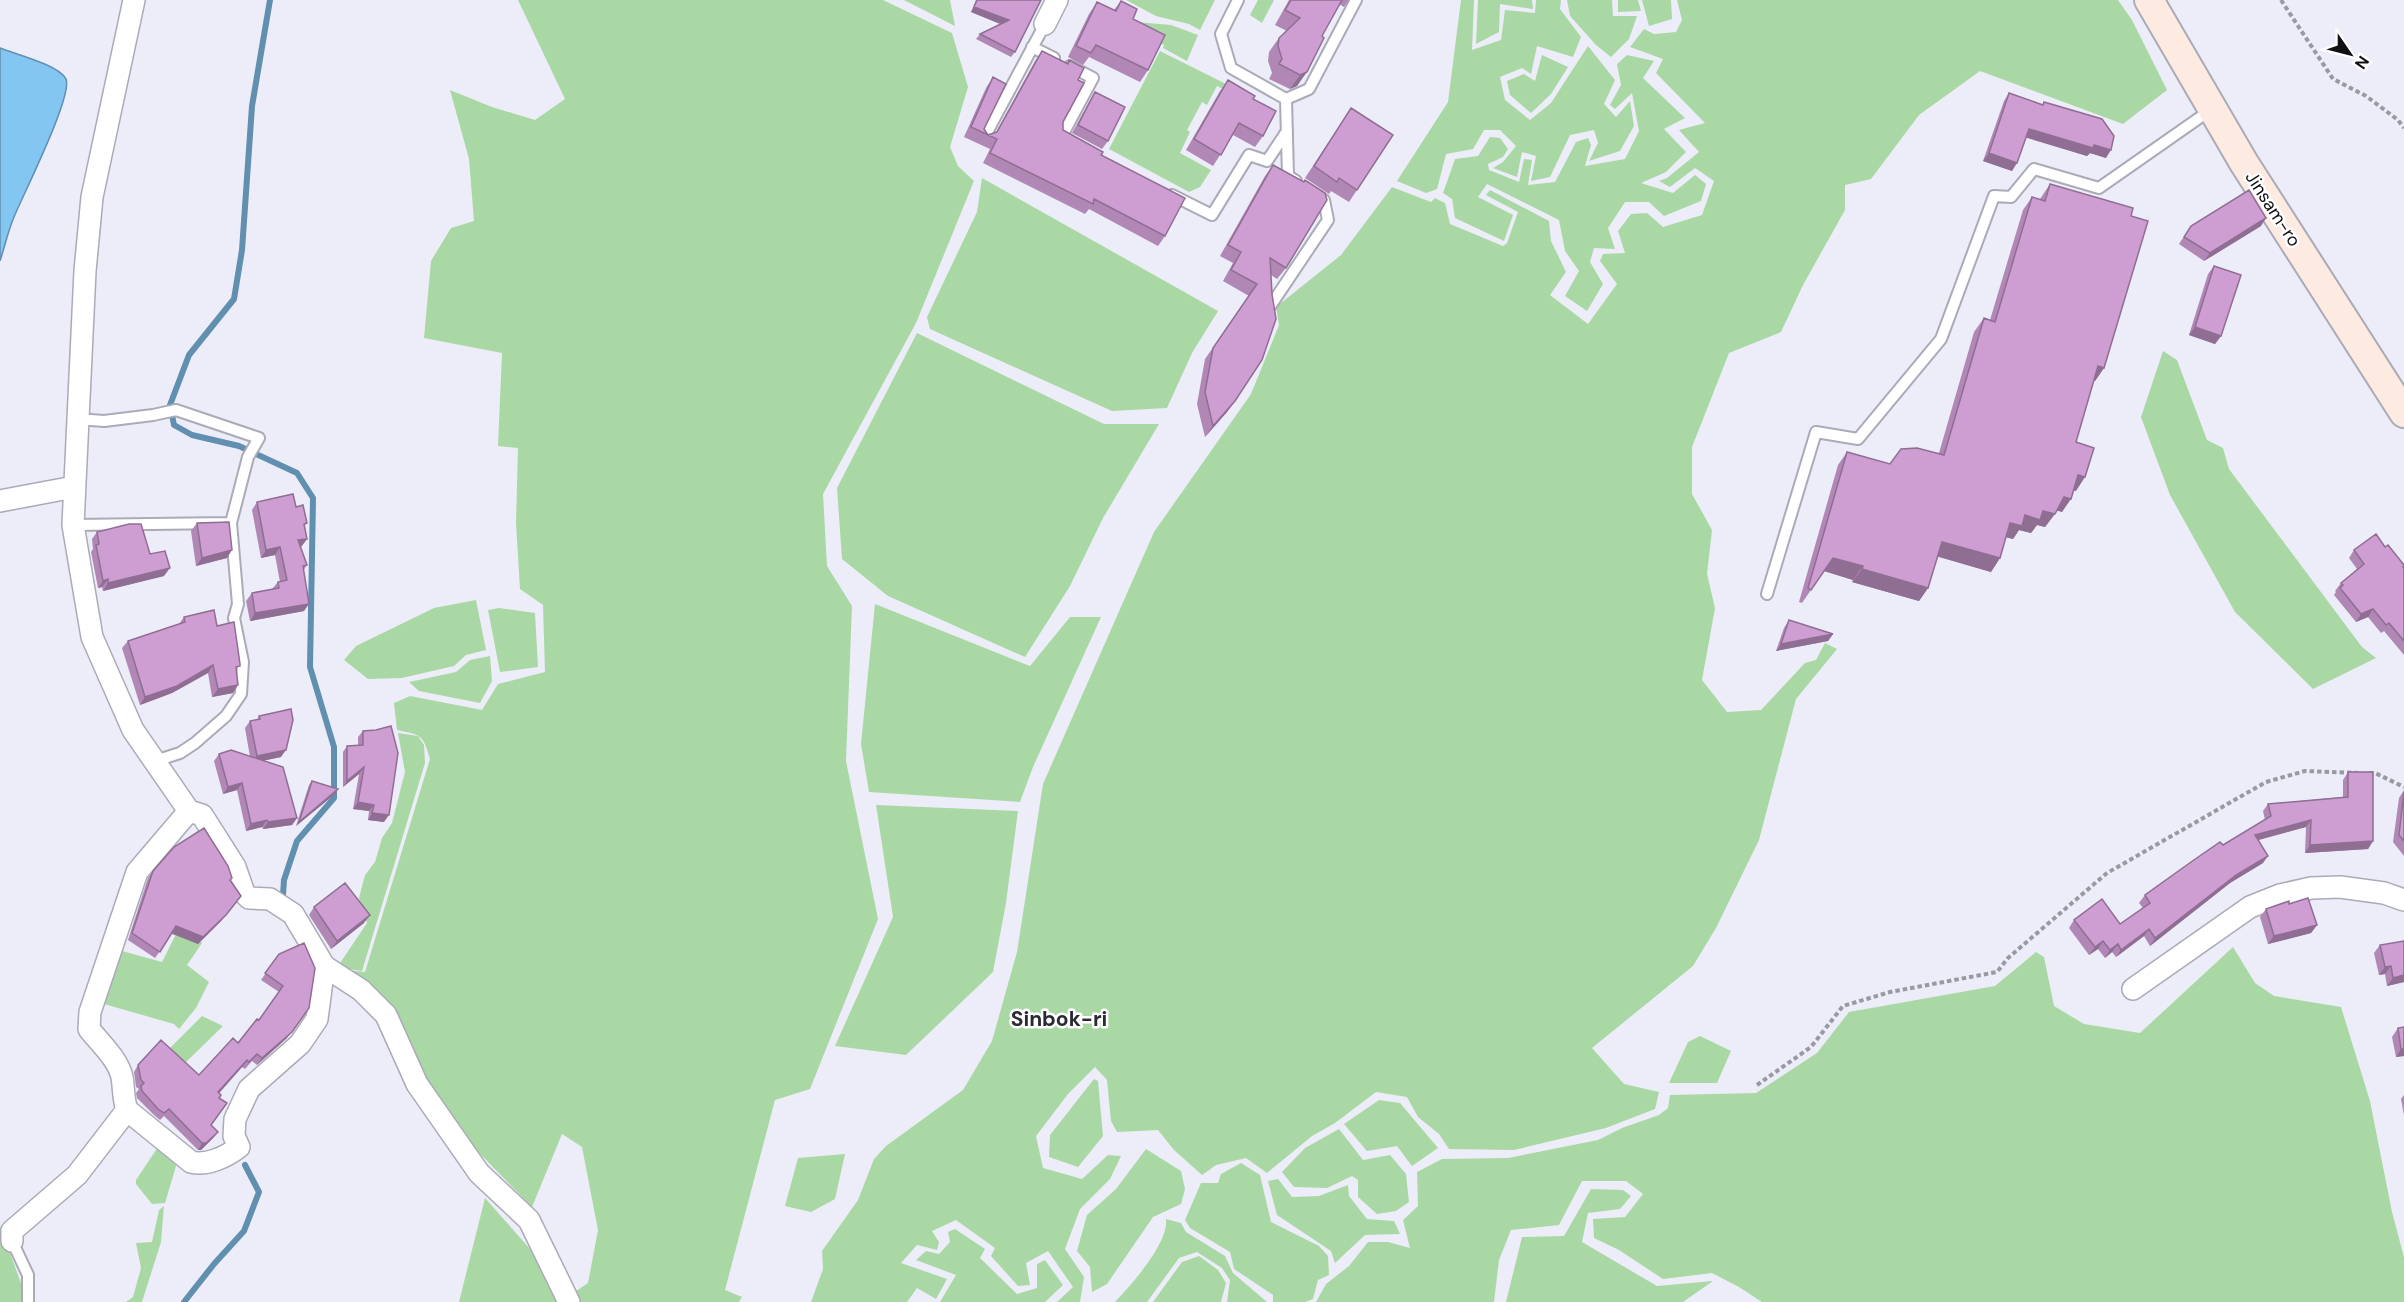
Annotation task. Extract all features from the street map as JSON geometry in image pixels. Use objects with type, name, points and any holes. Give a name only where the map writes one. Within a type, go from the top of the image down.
[{"type":"street","points":[[134,0],[92,196],[85,271],[73,525],[92,636],[133,730],[189,811],[202,815],[235,867],[244,893],[249,897],[270,899],[293,914],[324,966],[361,990],[386,1015],[417,1084],[479,1173],[529,1220],[569,1302]]},
{"type":"street","points":[[1045,24],[1057,0]]},
{"type":"street","name":"Jinsam-ro","points":[[2149,0],[2244,163],[2404,413]]},
{"type":"street","points":[[0,501],[74,487]]},
{"type":"street","points":[[189,811],[137,872],[90,1012],[89,1029],[113,1058],[122,1075],[123,1098],[127,1110],[191,1162],[199,1164],[227,1156],[239,1147],[234,1136],[235,1119],[249,1089],[300,1044],[317,1018],[324,966]]},
{"type":"street","points":[[2133,989],[2250,907],[2280,895],[2311,888],[2340,887],[2384,893],[2404,900]]},
{"type":"street","points":[[12,1241],[12,1231],[77,1175],[127,1110]]},
{"type":"lane","points":[[1238,0],[1221,34],[1231,68],[1286,99]]},
{"type":"lane","points":[[1286,99],[1308,89],[1356,0]]},
{"type":"lane","points":[[984,138],[1045,24]]},
{"type":"lane","points":[[1032,47],[1093,78],[1062,136],[1082,147]]},
{"type":"lane","points":[[1270,304],[1328,220],[1324,200],[1288,176],[1286,99]]},
{"type":"lane","points":[[1767,594],[1816,432],[1858,440],[1941,339],[1994,196],[2011,197],[2034,169],[2099,188],[2212,109]]},
{"type":"lane","points":[[1162,189],[1212,215],[1249,155],[1268,161],[1287,131]]},
{"type":"lane","points":[[77,419],[104,421],[153,416],[176,410],[259,438],[248,457],[231,523],[238,604],[234,618],[243,662],[241,694],[226,716],[195,743],[180,753],[155,761]]},
{"type":"lane","points":[[73,525],[231,523]]},
{"type":"lane","points":[[12,1241],[28,1275],[28,1302]]},
{"type":"path","points":[[2281,0],[2333,79],[2366,96],[2404,128]]},
{"type":"path","points":[[1757,1085],[1811,1047],[1843,1006],[1890,992],[1997,972],[2008,958],[2107,873],[2266,782],[2305,771],[2375,773],[2404,787]]},
{"type":"green space","points":[[518,0],[883,0],[952,33],[968,87],[950,147],[958,166],[974,181],[916,323],[823,494],[827,566],[852,606],[846,761],[878,919],[810,1089],[775,1100],[725,1290],[742,1297],[739,1302],[560,1302],[588,1283],[598,1230],[582,1147],[562,1134],[532,1207],[450,1123],[367,984],[336,969],[365,972],[430,759],[420,737],[397,730],[394,703],[410,696],[482,710],[498,684],[545,672],[543,605],[520,589],[516,523],[518,448],[498,446],[502,353],[424,338],[431,261],[451,228],[474,221],[469,159],[450,90],[492,107],[535,120],[565,99]]},
{"type":"green space","points":[[904,0],[950,0],[955,26]]},
{"type":"green space","points":[[1126,0],[1215,0],[1200,30],[1189,24],[1156,16]]},
{"type":"green space","points":[[1258,0],[1274,0],[1262,23],[1250,15]]},
{"type":"green space","points":[[1461,0],[1474,0],[1472,50],[1501,40],[1505,10],[1535,13],[1536,0],[1561,0],[1560,9],[1581,37],[1573,57],[1537,46],[1531,74],[1522,68],[1500,77],[1505,100],[1530,120],[1551,103],[1588,46],[1615,80],[1604,104],[1616,117],[1630,101],[1634,126],[1620,151],[1589,161],[1598,143],[1594,130],[1570,135],[1550,177],[1531,181],[1536,156],[1522,152],[1517,177],[1493,168],[1503,162],[1516,146],[1500,130],[1484,130],[1473,149],[1446,154],[1437,189],[1426,193],[1397,181],[1448,102]]},
{"type":"green space","points":[[1478,0],[1532,0],[1533,9],[1500,4],[1499,32],[1476,44]]},
{"type":"green space","points":[[1567,0],[1612,0],[1613,16],[1637,16],[1629,39],[1611,57],[1596,45],[1570,16]]},
{"type":"green space","points":[[1618,0],[1638,0],[1641,11],[1618,12]]},
{"type":"green space","points":[[1642,0],[1671,0],[1672,19],[1649,26]]},
{"type":"green space","points":[[1677,0],[2118,0],[2132,20],[2167,90],[2123,124],[1980,71],[1919,115],[1871,179],[1845,185],[1845,210],[1803,285],[1781,332],[1729,353],[1692,447],[1692,494],[1712,530],[1707,574],[1715,608],[1702,680],[1727,712],[1761,710],[1805,663],[1816,660],[1825,643],[1837,649],[1796,699],[1759,840],[1716,928],[1693,966],[1592,1048],[1624,1084],[1659,1092],[1655,1109],[1606,1128],[1514,1150],[1449,1149],[1439,1134],[1418,1117],[1407,1097],[1376,1092],[1335,1123],[1312,1136],[1267,1173],[1246,1158],[1216,1165],[1202,1175],[1174,1150],[1158,1130],[1117,1132],[1111,1121],[1107,1080],[1095,1067],[1068,1094],[1036,1136],[1043,1168],[1082,1179],[1108,1155],[1121,1156],[1110,1179],[1080,1209],[1065,1249],[1084,1277],[1080,1302],[1057,1302],[1073,1287],[1048,1251],[1026,1263],[1030,1285],[1018,1286],[991,1256],[995,1248],[956,1220],[932,1231],[939,1242],[937,1250],[917,1245],[901,1263],[947,1279],[936,1299],[917,1288],[907,1302],[811,1302],[823,1269],[822,1251],[858,1200],[874,1159],[886,1146],[963,1090],[992,1041],[1017,952],[1043,784],[1154,532],[1251,394],[1279,325],[1276,307],[1341,255],[1392,187],[1431,202],[1435,198],[1445,203],[1450,224],[1503,246],[1507,243],[1518,212],[1486,195],[1490,190],[1549,221],[1551,241],[1566,272],[1550,295],[1588,324],[1617,284],[1600,261],[1603,254],[1625,253],[1618,231],[1631,214],[1647,213],[1663,227],[1702,215],[1714,181],[1695,168],[1670,187],[1659,181],[1667,178],[1699,152],[1679,130],[1705,123],[1656,73],[1663,59],[1630,47],[1644,29],[1654,34],[1676,32],[1682,20]]},
{"type":"green space","points":[[1136,22],[1171,25],[1198,35],[1187,61],[1163,48],[1164,45],[1131,29]]},
{"type":"green space","points":[[1160,51],[1252,97],[1249,101],[1217,86],[1207,105],[1202,102],[1187,130],[1190,132],[1180,153],[1211,170],[1200,187],[1189,192],[1109,149]]},
{"type":"green space","points":[[1542,55],[1568,67],[1551,94],[1531,113],[1510,95],[1507,81],[1524,74],[1535,81]]},
{"type":"green space","points":[[1627,55],[1654,61],[1643,78],[1685,118],[1664,129],[1686,152],[1666,172],[1641,183],[1673,193],[1695,175],[1706,184],[1701,201],[1664,216],[1649,202],[1625,202],[1608,228],[1615,249],[1594,248],[1590,262],[1603,284],[1587,311],[1565,296],[1579,271],[1565,251],[1559,220],[1487,184],[1478,197],[1513,215],[1504,241],[1455,218],[1452,199],[1443,193],[1455,159],[1478,156],[1490,137],[1500,138],[1508,149],[1503,157],[1488,164],[1489,170],[1519,182],[1524,159],[1532,160],[1528,185],[1555,182],[1576,142],[1588,138],[1591,145],[1585,166],[1625,159],[1639,131],[1632,93],[1615,109],[1610,105],[1621,85],[1617,64]]},
{"type":"green space","points":[[982,178],[1218,311],[1192,353],[1167,408],[1112,411],[930,329],[927,317],[977,212]]},
{"type":"green space","points":[[917,333],[1104,424],[1159,424],[1103,518],[1070,586],[1025,657],[888,596],[842,559],[837,488]]},
{"type":"green space","points":[[2163,351],[2177,360],[2207,440],[2223,448],[2229,469],[2362,647],[2376,658],[2313,689],[2235,612],[2170,495],[2141,417]]},
{"type":"green space","points":[[476,600],[486,650],[466,655],[454,666],[402,678],[368,679],[344,660],[356,646],[434,608]]},
{"type":"green space","points":[[875,604],[1030,666],[1070,617],[1101,617],[1033,767],[1020,802],[869,792],[861,744]]},
{"type":"green space","points":[[499,608],[535,613],[538,667],[500,672],[488,610]]},
{"type":"green space","points":[[490,656],[492,681],[480,703],[419,691],[409,682],[456,672],[470,660]]},
{"type":"green space","points":[[398,733],[418,736],[424,745],[425,763],[362,971],[334,967],[340,963],[367,923],[359,898],[365,875],[375,862],[382,838],[392,823],[405,772]]},
{"type":"green space","points":[[876,805],[1018,811],[1006,903],[993,972],[906,1055],[835,1046],[893,917]]},
{"type":"green space","points":[[180,926],[202,943],[187,965],[209,982],[196,1008],[179,1029],[174,1024],[104,1004],[122,951],[162,962]]},
{"type":"green space","points":[[2233,947],[2255,983],[2274,996],[2341,1007],[2370,1101],[2392,1212],[2404,1257],[2404,1302],[1762,1302],[1712,1273],[1663,1279],[1619,1250],[1594,1238],[1593,1219],[1625,1217],[1643,1194],[1626,1181],[1582,1181],[1559,1225],[1511,1230],[1499,1260],[1494,1302],[1316,1302],[1326,1284],[1349,1266],[1368,1242],[1388,1242],[1410,1248],[1403,1220],[1418,1206],[1417,1172],[1442,1159],[1508,1158],[1598,1140],[1622,1128],[1659,1115],[1668,1108],[1670,1095],[1756,1093],[1817,1053],[1849,1012],[1995,986],[2036,952],[2044,957],[2054,1006],[2084,1024],[2140,1033]]},
{"type":"green space","points":[[202,1016],[223,1026],[185,1063],[169,1049]]},
{"type":"green space","points":[[1700,1036],[1731,1051],[1717,1083],[1669,1083],[1688,1042]]},
{"type":"green space","points":[[1094,1079],[1098,1081],[1103,1136],[1078,1167],[1049,1157],[1050,1135]]},
{"type":"green space","points":[[1379,1100],[1400,1103],[1438,1148],[1412,1166],[1397,1146],[1367,1151],[1344,1124]]},
{"type":"green space","points":[[1339,1129],[1363,1160],[1390,1155],[1406,1174],[1409,1202],[1396,1211],[1377,1214],[1358,1197],[1358,1180],[1352,1176],[1327,1188],[1294,1187],[1282,1172],[1305,1148]]},
{"type":"green space","points":[[160,1144],[170,1154],[176,1166],[165,1203],[152,1204],[136,1184],[136,1180]]},
{"type":"green space","points":[[1146,1149],[1181,1171],[1185,1189],[1181,1204],[1153,1217],[1107,1284],[1092,1292],[1090,1267],[1077,1251],[1087,1215],[1116,1189]]},
{"type":"green space","points":[[845,1154],[835,1199],[811,1212],[785,1206],[798,1158]]},
{"type":"green space","points":[[1241,1163],[1260,1175],[1271,1222],[1319,1246],[1328,1256],[1329,1275],[1318,1280],[1313,1299],[1305,1302],[1273,1302],[1273,1295],[1234,1269],[1230,1252],[1190,1228],[1185,1220],[1201,1183],[1218,1183],[1221,1174]]},
{"type":"green space","points":[[1278,1179],[1292,1197],[1319,1196],[1348,1185],[1349,1196],[1367,1219],[1394,1221],[1400,1234],[1365,1235],[1335,1263],[1331,1251],[1277,1215],[1268,1181]]},
{"type":"green space","points":[[1591,1189],[1623,1190],[1631,1196],[1620,1209],[1588,1213],[1582,1242],[1657,1286],[1713,1281],[1683,1302],[1506,1302],[1522,1237],[1564,1236]]},
{"type":"green space","points":[[485,1198],[545,1266],[556,1302],[459,1302]]},
{"type":"green space","points":[[164,1206],[161,1242],[142,1302],[126,1302],[133,1297],[141,1268],[136,1243],[152,1242],[159,1210]]},
{"type":"green space","points":[[1166,1219],[1181,1223],[1186,1232],[1225,1256],[1233,1273],[1267,1302],[1227,1302],[1230,1280],[1222,1268],[1197,1252],[1179,1258],[1147,1302],[1115,1302],[1148,1263],[1162,1240]]},
{"type":"green space","points":[[0,1226],[28,1302],[0,1302]]},
{"type":"green space","points":[[955,1229],[985,1249],[980,1258],[1017,1294],[1037,1288],[1037,1264],[1045,1260],[1063,1285],[1045,1302],[940,1302],[956,1275],[916,1260],[926,1251],[939,1254],[950,1242],[948,1232]]},
{"type":"green space","points":[[1199,1256],[1218,1270],[1226,1283],[1221,1302],[1153,1302],[1182,1262]]},
{"type":"water","points":[[0,48],[55,69],[66,79],[66,89],[55,124],[12,222],[0,261]]},
{"type":"building","points":[[977,0],[1041,0],[1015,52],[980,34],[1009,20],[974,7]]},
{"type":"building","points":[[1291,0],[1342,0],[1322,36],[1324,38],[1307,72],[1300,75],[1279,64],[1282,59],[1278,46],[1279,38],[1300,18],[1285,10]]},
{"type":"building","points":[[1121,1],[1137,9],[1133,19],[1165,35],[1148,70],[1096,45],[1091,53],[1076,46],[1097,2],[1116,11]]},
{"type":"building","points":[[1042,51],[1068,64],[1069,60],[1084,68],[1078,80],[1084,83],[1063,122],[1063,130],[1103,152],[1101,155],[1185,198],[1165,236],[1094,199],[1093,204],[990,153],[997,139],[988,135],[997,132]]},
{"type":"building","points":[[993,77],[1006,84],[984,129],[988,135],[971,127]]},
{"type":"building","points":[[1228,80],[1255,96],[1253,99],[1276,111],[1263,136],[1239,123],[1221,155],[1194,139]]},
{"type":"building","points":[[1095,92],[1125,107],[1108,141],[1078,125]]},
{"type":"building","points":[[2009,93],[2043,105],[2044,102],[2102,119],[2114,136],[2111,150],[2094,145],[2093,148],[2029,129],[2017,163],[1989,153]]},
{"type":"building","points":[[1351,108],[1393,135],[1357,190],[1339,178],[1337,182],[1314,166]]},
{"type":"building","points":[[1273,165],[1304,182],[1305,180],[1325,193],[1327,200],[1286,268],[1270,258],[1276,319],[1262,360],[1235,401],[1213,426],[1205,392],[1213,348],[1257,284],[1231,270],[1241,252],[1228,245]]},
{"type":"building","points":[[2050,184],[2133,208],[2131,216],[2148,221],[2104,368],[2098,366],[2076,442],[2094,448],[2085,477],[2078,475],[2071,499],[2064,497],[2055,514],[2043,511],[2040,520],[2025,515],[2022,526],[2010,523],[2000,558],[1942,542],[1928,588],[1833,558],[1811,590],[1808,588],[1847,452],[1890,464],[1901,449],[1917,448],[1944,455],[1984,318],[1995,322],[2032,197],[2045,201]]},
{"type":"building","points":[[2249,190],[2266,218],[2210,253],[2184,237],[2191,226]]},
{"type":"building","points":[[2214,266],[2241,275],[2221,336],[2195,327]]},
{"type":"building","points":[[293,494],[296,507],[303,505],[307,523],[304,524],[307,539],[298,540],[307,565],[303,566],[309,604],[255,613],[252,593],[279,588],[278,582],[287,580],[280,547],[266,550],[257,502]]},
{"type":"building","points":[[229,522],[232,550],[202,558],[197,523]]},
{"type":"building","points":[[129,524],[141,524],[150,554],[165,551],[170,568],[108,583],[108,579],[103,581],[96,545],[99,544],[97,532]]},
{"type":"building","points":[[2376,534],[2385,547],[2388,545],[2404,565],[2404,641],[2373,609],[2361,614],[2340,588],[2343,585],[2341,583],[2364,564],[2354,550]]},
{"type":"building","points":[[214,610],[217,626],[234,622],[240,664],[236,667],[238,685],[218,689],[213,665],[177,686],[145,697],[128,641],[185,622],[184,617]]},
{"type":"building","points":[[1789,620],[1833,634],[1781,644]]},
{"type":"building","points":[[291,709],[293,720],[286,750],[257,756],[250,721],[260,719],[259,716]]},
{"type":"building","points":[[391,726],[398,753],[389,815],[372,813],[374,805],[358,802],[364,767],[347,781],[347,746],[363,745],[363,731]]},
{"type":"building","points":[[231,750],[283,767],[297,818],[268,822],[267,820],[251,824],[242,783],[228,787],[219,754]]},
{"type":"building","points":[[2348,772],[2373,772],[2373,841],[2310,845],[2311,820],[2255,835],[2268,856],[2236,875],[2155,938],[2149,929],[2121,950],[2118,944],[2110,950],[2103,941],[2095,947],[2074,920],[2102,899],[2120,924],[2150,903],[2145,895],[2191,862],[2220,842],[2223,845],[2271,816],[2268,804],[2348,797]]},
{"type":"building","points":[[312,781],[338,789],[299,822]]},
{"type":"building","points":[[2404,792],[2404,841],[2399,835]]},
{"type":"building","points":[[204,828],[228,866],[232,878],[230,880],[241,896],[226,915],[203,937],[176,926],[160,952],[132,933],[153,871],[174,847]]},
{"type":"building","points":[[345,883],[370,915],[337,941],[314,907]]},
{"type":"building","points":[[2308,898],[2317,925],[2274,936],[2266,909],[2289,901],[2289,904]]},
{"type":"building","points":[[2404,941],[2404,975],[2393,978],[2391,966],[2385,967],[2380,945]]},
{"type":"building","points":[[304,943],[315,968],[309,1008],[292,1032],[262,1058],[257,1054],[249,1062],[247,1060],[218,1092],[221,1095],[219,1098],[227,1103],[211,1125],[218,1132],[206,1143],[202,1143],[169,1109],[164,1113],[158,1109],[142,1091],[141,1086],[144,1083],[141,1080],[138,1065],[161,1040],[199,1075],[233,1038],[238,1043],[257,1019],[259,1020],[283,986],[265,973],[279,954]]},
{"type":"building","points":[[2404,1027],[2404,1049],[2401,1049],[2398,1028]]},
{"type":"waterway","points":[[270,0],[252,106],[242,250],[234,299],[189,355],[170,405],[174,425],[192,435],[239,446],[297,473],[313,498],[310,667],[334,747],[334,798],[297,841],[284,880],[283,895]]},
{"type":"waterway","points":[[184,1302],[244,1231],[259,1192],[245,1165]]},
{"type":"district","name":"Sinbok-ri","points":[[1059,1019]]}]
